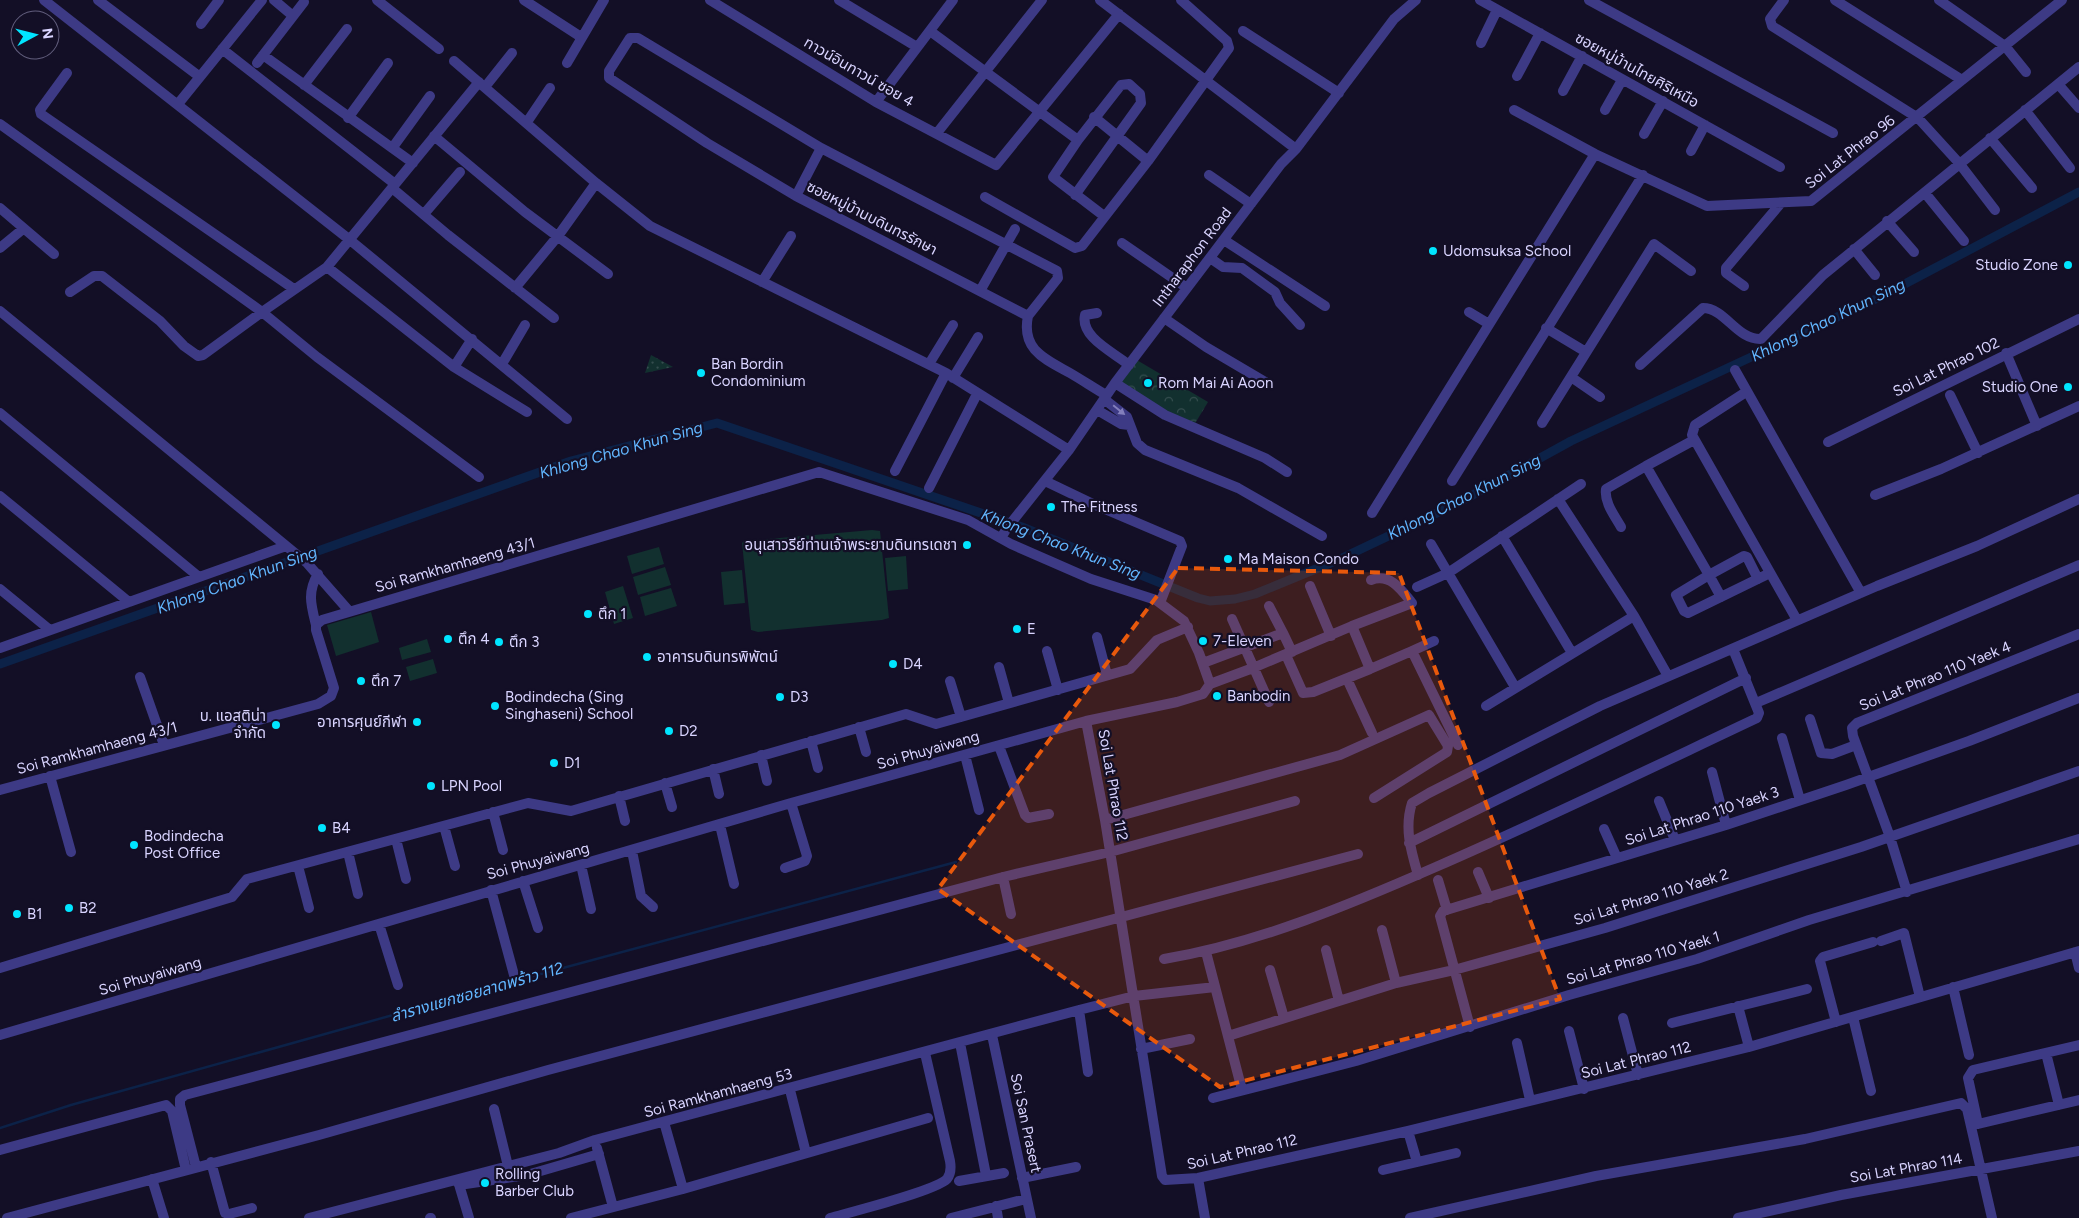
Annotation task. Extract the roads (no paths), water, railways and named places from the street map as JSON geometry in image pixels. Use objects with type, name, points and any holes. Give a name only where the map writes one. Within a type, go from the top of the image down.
[{"type":"street","points":[[44,0],[350,240],[567,419]]},
{"type":"street","points":[[98,0],[200,77]]},
{"type":"street","points":[[200,24],[219,0]]},
{"type":"street","points":[[178,104],[262,0]]},
{"type":"street","points":[[274,0],[293,16]]},
{"type":"street","points":[[377,0],[439,49]]},
{"type":"street","points":[[524,0],[581,37]]},
{"type":"street","points":[[567,63],[604,0]]},
{"type":"street","name":"ทาวน์อินทาวน์ ซอย 4","points":[[710,0],[876,102],[996,165],[1039,114]]},
{"type":"street","points":[[839,0],[917,47]]},
{"type":"street","points":[[876,102],[953,0]]},
{"type":"street","points":[[937,133],[1042,0]]},
{"type":"street","points":[[1100,0],[1296,149]]},
{"type":"street","points":[[985,197],[1074,248],[1082,246],[1206,82],[1229,44],[1180,0]]},
{"type":"street","name":"Intharaphon Road","points":[[1001,538],[1069,450],[1115,383],[1251,204],[1339,94],[1394,19],[1416,0]]},
{"type":"street","name":"ซอยหมู่บ้านไทยศิริเหนือ","points":[[1480,0],[1780,167]]},
{"type":"street","points":[[1589,0],[1833,132]]},
{"type":"street","points":[[1784,0],[1770,19],[1772,26],[1918,118],[1959,162],[1995,210]]},
{"type":"street","points":[[1835,0],[1962,80]]},
{"type":"street","points":[[1939,0],[2005,46],[2026,72]]},
{"type":"street","name":"Soi Lat Phrao 96","points":[[1514,110],[1595,154],[1707,206],[1811,201],[1822,195],[2062,0]]},
{"type":"street","points":[[304,2],[260,59],[304,85],[413,163]]},
{"type":"street","points":[[1481,43],[1497,10]]},
{"type":"street","points":[[1039,114],[1119,14]]},
{"type":"street","points":[[304,85],[347,29]]},
{"type":"street","points":[[930,31],[1039,114],[1078,140]]},
{"type":"street","points":[[1243,32],[1339,94]]},
{"type":"street","points":[[1518,76],[1540,33]]},
{"type":"street","name":"ซอยหมู่บ้านบดินทรรักษา","points":[[821,148],[638,38],[630,38],[609,71],[609,78],[707,143],[796,196],[1028,316]]},
{"type":"street","points":[[222,50],[393,186],[424,214],[554,318]]},
{"type":"street","points":[[70,292],[94,276],[102,276],[160,321],[184,346],[198,356],[203,355],[327,267],[434,136],[512,53]]},
{"type":"street","points":[[1563,91],[1582,56]]},
{"type":"street","points":[[454,62],[527,122],[596,183],[650,226],[949,375],[1069,450]]},
{"type":"street","points":[[348,118],[388,63]]},
{"type":"street","points":[[1640,365],[1703,308],[1710,308],[1742,333],[1754,339],[1760,339],[1822,275],[1925,194],[1959,162],[2079,67]]},
{"type":"street","points":[[67,73],[40,110],[41,114],[294,289]]},
{"type":"street","points":[[1605,110],[1622,80]]},
{"type":"street","points":[[1075,195],[1141,103],[1140,94],[1129,84],[1121,85],[1094,117],[1053,175],[1054,180],[1104,216]]},
{"type":"street","points":[[2058,84],[2079,108]]},
{"type":"street","points":[[527,122],[550,88]]},
{"type":"street","points":[[393,147],[430,96]]},
{"type":"street","points":[[1644,134],[1663,102]]},
{"type":"street","points":[[2025,110],[2070,168]]},
{"type":"street","points":[[1094,117],[1148,161]]},
{"type":"street","points":[[0,124],[262,312],[332,368],[479,477]]},
{"type":"street","points":[[1691,151],[1705,125]]},
{"type":"street","points":[[434,136],[525,212],[608,274]]},
{"type":"street","points":[[1990,138],[2032,188]]},
{"type":"street","points":[[796,196],[821,148],[1057,271],[1058,278],[1028,316],[1026,328],[1030,342],[1040,357],[1105,397],[1127,417],[1138,443],[1145,450],[1238,488],[1322,536]]},
{"type":"street","points":[[1372,513],[1595,154]]},
{"type":"street","points":[[424,214],[460,172]]},
{"type":"street","points":[[1209,175],[1251,204]]},
{"type":"street","points":[[1452,481],[1643,175]]},
{"type":"street","points":[[515,288],[558,236],[596,183]]},
{"type":"street","points":[[1925,194],[1964,241]]},
{"type":"street","points":[[1744,286],[1726,273],[1726,268],[1781,203]]},
{"type":"street","points":[[0,208],[54,254]]},
{"type":"street","points":[[1887,222],[1914,252]]},
{"type":"street","points":[[0,248],[23,229]]},
{"type":"street","points":[[980,291],[1015,229]]},
{"type":"street","points":[[762,282],[791,236]]},
{"type":"street","points":[[1224,240],[1325,306]]},
{"type":"street","points":[[1122,243],[1187,288]]},
{"type":"street","points":[[1542,423],[1654,244],[1691,270]]},
{"type":"street","points":[[1854,249],[1875,275]]},
{"type":"street","points":[[1210,258],[1223,267],[1242,268],[1275,292],[1280,303],[1300,325]]},
{"type":"street","points":[[327,267],[454,367],[527,412]]},
{"type":"street","points":[[0,311],[291,549],[318,574],[349,612]]},
{"type":"street","points":[[1469,312],[1489,324]]},
{"type":"street","points":[[1098,313],[1086,315],[1083,324],[1087,332],[1129,365]]},
{"type":"street","points":[[1164,318],[1206,347],[1266,383]]},
{"type":"street","name":"Soi Lat Phrao 102","points":[[1828,442],[2006,353],[2079,319]]},
{"type":"street","points":[[502,364],[525,325]]},
{"type":"street","points":[[928,364],[953,325]]},
{"type":"street","points":[[1546,328],[1586,352]]},
{"type":"street","points":[[895,471],[949,375],[978,337]]},
{"type":"street","points":[[454,367],[472,339]]},
{"type":"street","points":[[2006,353],[2037,426]]},
{"type":"street","points":[[1735,370],[1746,392],[1790,464],[1861,593]]},
{"type":"street","points":[[1571,377],[1600,397]]},
{"type":"street","points":[[1115,383],[1165,415],[1265,458],[1287,472]]},
{"type":"street","points":[[1746,392],[1695,425],[1692,431],[1694,440],[1797,620]]},
{"type":"street","points":[[929,488],[977,394]]},
{"type":"street","points":[[1950,395],[1978,453]]},
{"type":"street","points":[[1875,495],[1978,453],[2079,406]]},
{"type":"street","points":[[1097,410],[1121,424],[1129,425]]},
{"type":"street","points":[[0,413],[199,577]]},
{"type":"street","points":[[1621,527],[1605,495],[1606,489],[1694,440]]},
{"type":"street","points":[[1646,466],[1721,596]]},
{"type":"street","name":"Soi Ramkhamhaeng 43/1","points":[[0,790],[318,704],[331,696],[334,688],[317,638],[316,625],[322,620],[814,473],[819,472],[968,520],[1001,538]]},
{"type":"street","points":[[1045,481],[1093,504],[1180,541],[1182,546],[1162,598]]},
{"type":"street","points":[[1416,587],[1448,573],[1580,484]]},
{"type":"street","points":[[0,496],[130,602]]},
{"type":"street","points":[[1418,875],[1409,843],[1407,822],[1412,803],[1483,768],[1544,733],[1668,676],[1861,593],[1977,546],[2079,498]]},
{"type":"street","points":[[1558,499],[1634,616],[1668,676]]},
{"type":"street","points":[[1502,536],[1572,653]]},
{"type":"street","points":[[1001,538],[1091,579],[1162,598],[1188,627],[1204,663],[1210,684]]},
{"type":"street","points":[[1431,544],[1515,687]]},
{"type":"street","points":[[0,648],[199,577],[291,549]]},
{"type":"street","points":[[1758,579],[1746,556],[1676,595],[1684,611],[1688,613],[1721,596],[1758,579],[1770,573]]},
{"type":"street","points":[[1756,703],[2079,566]]},
{"type":"street","points":[[316,625],[310,598],[311,588],[318,574]]},
{"type":"street","name":"Soi Lat Phrao 112","points":[[1371,580],[1380,576],[1387,578],[1412,603],[1210,684],[1203,694],[1177,702],[1086,720],[1105,820],[1162,1176],[1165,1180],[1171,1182],[1198,1178],[1408,1131],[1530,1100],[1638,1076],[1749,1048],[2077,952]]},
{"type":"street","points":[[1310,586],[1331,636]]},
{"type":"street","points":[[0,588],[50,630]]},
{"type":"street","points":[[1269,606],[1283,633],[1304,693],[1313,692],[1347,679],[1434,641]]},
{"type":"street","points":[[1486,706],[1634,616]]},
{"type":"street","points":[[1232,619],[1270,702]]},
{"type":"street","points":[[1352,626],[1370,669]]},
{"type":"street","points":[[0,968],[232,897],[244,881],[493,812],[528,803],[571,811],[906,714],[936,724],[1058,690],[1130,669],[1156,640],[1188,627]]},
{"type":"street","points":[[1204,663],[1283,633]]},
{"type":"street","name":"Soi Lat Phrao 110 Yaek 4","points":[[1907,892],[1890,837],[1856,745],[1852,728],[1857,723],[2079,634]]},
{"type":"street","points":[[1096,637],[1107,675]]},
{"type":"street","points":[[1164,959],[1206,952],[1283,927],[1418,875],[1757,718],[1759,713],[1756,703],[1733,649]]},
{"type":"street","points":[[1047,651],[1058,690]]},
{"type":"street","points":[[1412,651],[1458,745]]},
{"type":"street","points":[[999,668],[1009,703]]},
{"type":"street","points":[[140,677],[164,745]]},
{"type":"street","points":[[1409,843],[1746,678]]},
{"type":"street","points":[[1347,679],[1372,733]]},
{"type":"street","points":[[950,681],[961,717]]},
{"type":"street","name":"Soi Lat Phrao 110 Yaek 3","points":[[1447,910],[1726,825],[1869,777],[1969,741],[2079,698]]},
{"type":"street","points":[[1105,820],[1340,755],[1430,714],[1448,746],[1447,752],[1374,798]]},
{"type":"street","points":[[1810,719],[1821,753],[1832,754],[1856,745]]},
{"type":"street","name":"Soi Phuyaiwang","points":[[0,1035],[491,890],[1086,720]]},
{"type":"street","points":[[859,727],[866,752]]},
{"type":"street","points":[[1782,738],[1800,800]]},
{"type":"street","points":[[810,741],[818,768]]},
{"type":"street","points":[[999,746],[1025,815],[1028,818],[1049,814]]},
{"type":"street","points":[[761,755],[767,781]]},
{"type":"street","points":[[965,755],[979,810]]},
{"type":"street","points":[[713,769],[719,794]]},
{"type":"street","name":"Soi Lat Phrao 110 Yaek 2","points":[[1228,1036],[1396,983],[1454,970],[1614,926],[1890,837],[2079,771]]},
{"type":"street","points":[[1712,772],[1726,825]]},
{"type":"street","points":[[50,776],[71,852]]},
{"type":"street","points":[[665,783],[672,807]]},
{"type":"street","points":[[619,796],[625,820]]},
{"type":"street","points":[[191,1169],[180,1105],[180,1099],[186,1095],[1003,877],[1110,852],[1295,801]]},
{"type":"street","points":[[1659,801],[1675,840]]},
{"type":"street","points":[[785,868],[805,861],[806,856],[791,804]]},
{"type":"street","points":[[493,812],[503,850]]},
{"type":"street","points":[[720,825],[734,884]]},
{"type":"street","points":[[444,826],[455,866]]},
{"type":"street","points":[[1604,829],[1618,858]]},
{"type":"street","points":[[396,839],[406,879]]},
{"type":"street","name":"Soi Lat Phrao 110 Yaek 1","points":[[1213,1098],[1470,1027],[1569,995],[1697,959],[1809,920],[2079,839]]},
{"type":"street","points":[[632,851],[641,896],[653,907]]},
{"type":"street","points":[[348,852],[358,894]]},
{"type":"street","points":[[7,1218],[1121,916],[1358,854]]},
{"type":"street","points":[[581,865],[591,909]]},
{"type":"street","points":[[298,866],[309,908]]},
{"type":"street","points":[[1478,872],[1489,898]]},
{"type":"street","points":[[1003,877],[1011,914]]},
{"type":"street","points":[[1438,880],[1447,910],[1440,916],[1470,1027]]},
{"type":"street","points":[[523,881],[538,928]]},
{"type":"street","points":[[491,890],[514,975]]},
{"type":"street","points":[[379,924],[398,985]]},
{"type":"street","points":[[1382,930],[1396,983]]},
{"type":"street","points":[[1836,1022],[1820,961],[1823,957],[1904,933],[1920,997]]},
{"type":"street","points":[[1326,950],[1339,1001]]},
{"type":"street","points":[[1206,952],[1242,1090]]},
{"type":"street","points":[[2077,952],[2079,968]]},
{"type":"street","points":[[1270,970],[1284,1018]]},
{"type":"street","name":"Soi Ramkhamhaeng 53","points":[[309,1218],[458,1182],[558,1153],[595,1140],[790,1090],[1079,1010],[1134,996],[1215,987]]},
{"type":"street","points":[[1953,987],[1970,1055]]},
{"type":"street","points":[[1672,1023],[1807,989]]},
{"type":"street","points":[[1738,1006],[1749,1048]]},
{"type":"street","points":[[1079,1010],[1088,1072]]},
{"type":"street","points":[[1853,1017],[1871,1091]]},
{"type":"street","points":[[1623,1018],[1638,1076]]},
{"type":"street","points":[[1568,1031],[1584,1089]]},
{"type":"street","name":"Soi San Prasert","points":[[992,1035],[1031,1218]]},
{"type":"street","points":[[1141,1049],[1190,1039]]},
{"type":"street","points":[[1517,1043],[1530,1100]]},
{"type":"street","points":[[960,1044],[986,1175]]},
{"type":"street","points":[[1992,1218],[1974,1124],[1968,1078],[1970,1071],[2079,1046]]},
{"type":"street","points":[[830,1218],[929,1188],[946,1179],[950,1173],[950,1160],[926,1053]]},
{"type":"street","points":[[2046,1053],[2059,1105]]},
{"type":"street","points":[[790,1090],[806,1153]]},
{"type":"street","points":[[1974,1124],[2079,1100]]},
{"type":"street","points":[[1410,1218],[1596,1176],[1805,1139],[1962,1103],[1967,1108],[1974,1124]]},
{"type":"street","points":[[0,1150],[166,1105],[170,1106],[172,1111],[191,1169]]},
{"type":"street","points":[[494,1109],[508,1166]]},
{"type":"street","points":[[571,1218],[683,1189],[928,1118]]},
{"type":"street","points":[[664,1122],[683,1189]]},
{"type":"street","points":[[1408,1131],[1417,1162]]},
{"type":"street","points":[[595,1140],[613,1207]]},
{"type":"street","name":"Soi Lat Phrao 114","points":[[1738,1218],[1841,1195],[2079,1151]]},
{"type":"street","points":[[1383,1170],[1456,1153]]},
{"type":"street","points":[[469,1218],[458,1182],[526,1175],[598,1154]]},
{"type":"street","points":[[211,1162],[225,1213],[230,1214],[252,1208]]},
{"type":"street","points":[[1022,1178],[1076,1167]]},
{"type":"street","points":[[959,1181],[1004,1173]]},
{"type":"street","points":[[1198,1178],[1205,1218]]},
{"type":"street","points":[[152,1179],[164,1218]]},
{"type":"street","points":[[951,1218],[1026,1199]]},
{"type":"street","points":[[996,1206],[998,1218]]},
{"type":"waterway","name":"Khlong Chao Khun Sing","points":[[0,664],[571,461],[717,423],[1022,527],[1198,598],[1210,601],[1235,599],[1255,594],[1340,559],[1460,502],[1571,441],[1880,297],[2079,192]]},
{"type":"waterway","name":"ลำรางแยกซอยลาดพร้าว 112","points":[[0,1128],[71,1105],[511,982],[956,862]]},
{"type":"place","name":"Udomsuksa School","points":[[1433,251]]},
{"type":"place","name":"Studio Zone","points":[[2068,265]]},
{"type":"place","name":"Ban Bordin Condominium","points":[[701,373]]},
{"type":"place","name":"Rom Mai Ai Aoon","points":[[1148,383]]},
{"type":"place","name":"Studio One","points":[[2068,387]]},
{"type":"place","name":"The Fitness","points":[[1051,507]]},
{"type":"place","name":"อนุเสาวรีย์ท่านเจ้าพระยาบดินทรเดชา","points":[[967,545]]},
{"type":"place","name":"Ma Maison Condo","points":[[1228,559]]},
{"type":"place","name":"ตึก 1","points":[[588,614]]},
{"type":"place","name":"E","points":[[1017,629]]},
{"type":"place","name":"ตึก 4","points":[[448,639]]},
{"type":"place","name":"7-Eleven","points":[[1203,641]]},
{"type":"place","name":"ตึก 3","points":[[499,642]]},
{"type":"place","name":"อาคารบดินทรพิพัตน์","points":[[647,657]]},
{"type":"place","name":"D4","points":[[893,664]]},
{"type":"place","name":"ตึก 7","points":[[361,681]]},
{"type":"place","name":"Banbodin","points":[[1217,696]]},
{"type":"place","name":"D3","points":[[780,697]]},
{"type":"place","name":"Bodindecha (Sing Singhaseni) School","points":[[495,706]]},
{"type":"place","name":"อาคารศุนย์กีฬา","points":[[417,722]]},
{"type":"place","name":"บ. แอสติน่า จำกัด","points":[[276,725]]},
{"type":"place","name":"D2","points":[[669,731]]},
{"type":"place","name":"D1","points":[[554,763]]},
{"type":"place","name":"LPN Pool","points":[[431,786]]},
{"type":"place","name":"B4","points":[[322,828]]},
{"type":"place","name":"Bodindecha Post Office","points":[[134,845]]},
{"type":"place","name":"B2","points":[[69,908]]},
{"type":"place","name":"B1","points":[[17,914]]},
{"type":"place","name":"Rolling Barber Club","points":[[485,1183]]}]
